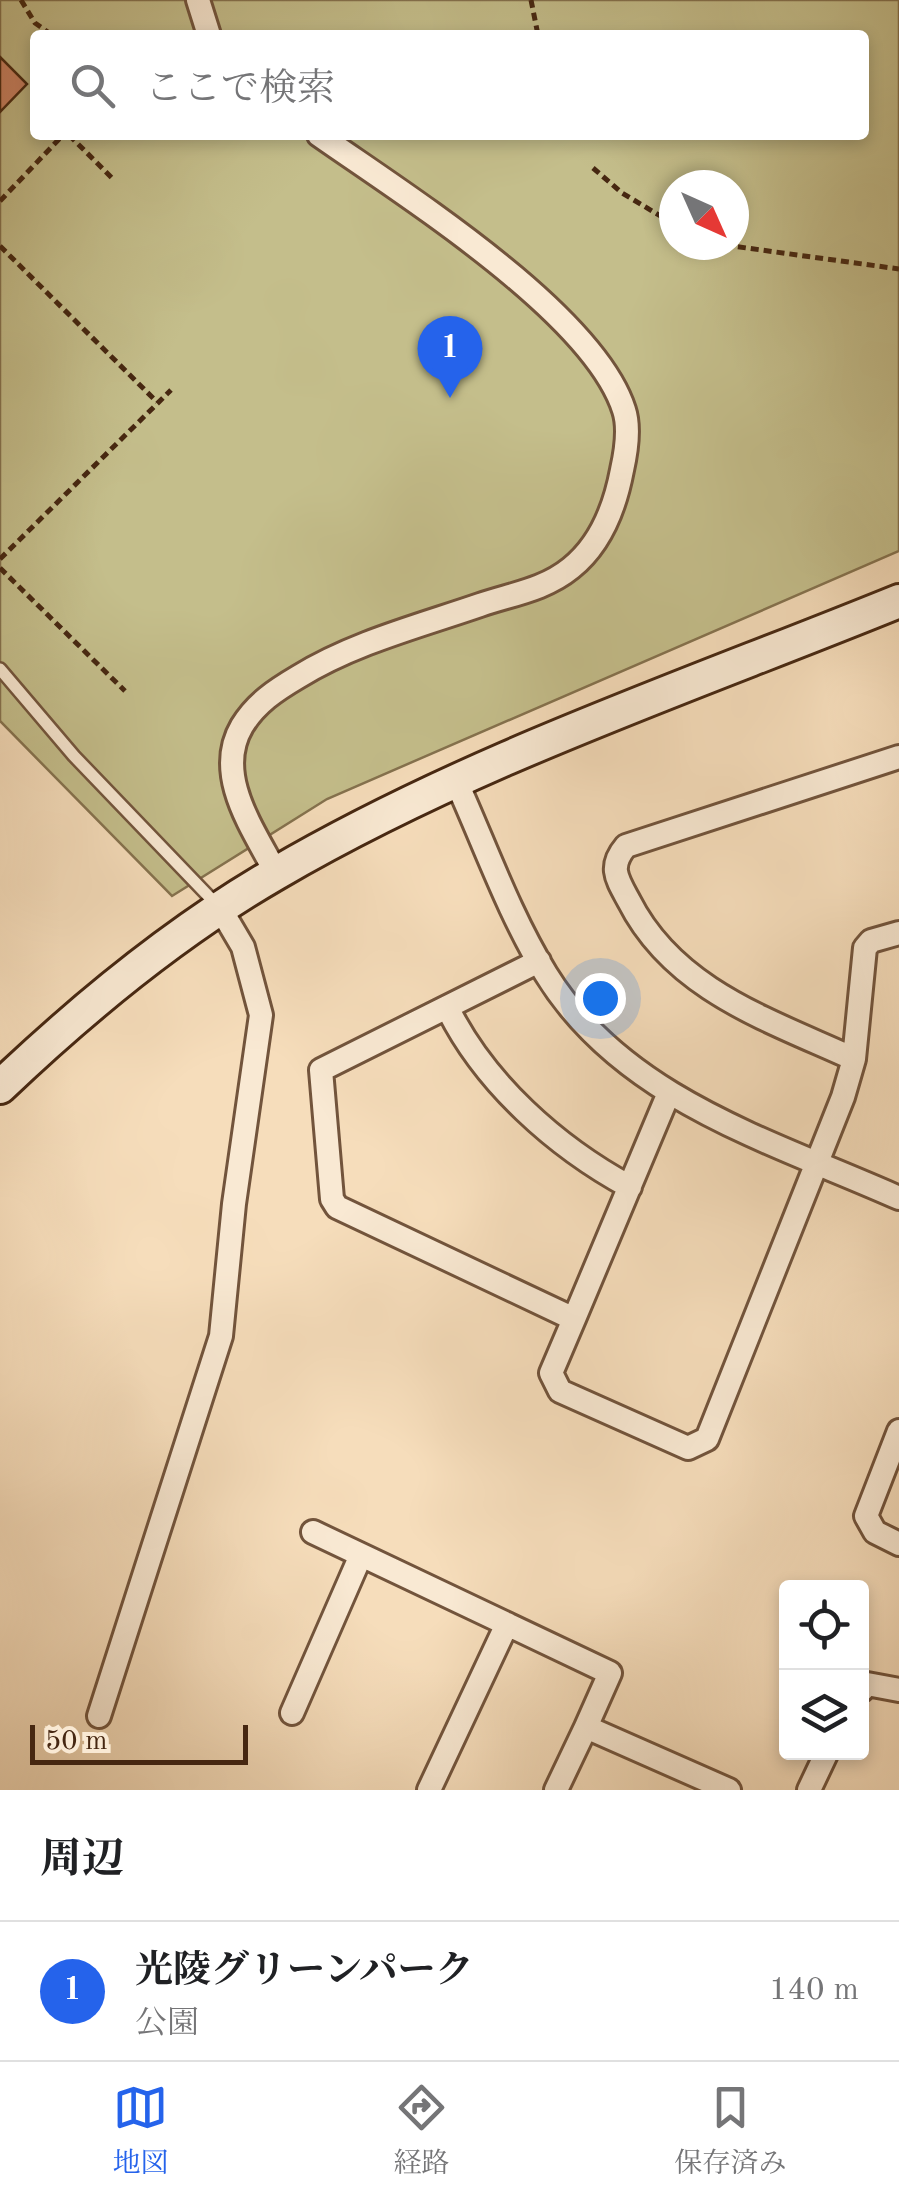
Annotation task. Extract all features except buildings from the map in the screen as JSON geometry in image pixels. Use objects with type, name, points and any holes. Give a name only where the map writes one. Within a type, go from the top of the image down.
[{"type":"street","points":[[198,0],[207,30]]},
{"type":"street","points":[[276,874],[236,794],[232,759],[241,728],[266,697],[332,656],[540,588],[572,567],[609,520],[626,454],[626,413],[588,346],[453,228],[326,140]]},
{"type":"street","points":[[0,1086],[74,1016],[220,908],[276,874],[456,781],[899,601]]},
{"type":"street","points":[[854,1059],[712,994],[678,966],[640,922],[614,871],[616,858],[626,846],[899,756]]},
{"type":"street","points":[[456,781],[539,961],[585,1026],[620,1061],[668,1095],[899,1198]]},
{"type":"street","points":[[99,1716],[222,1336],[234,1204],[262,1015],[243,947],[220,908]]},
{"type":"street","points":[[668,1095],[550,1373],[552,1384],[560,1391],[688,1448],[700,1446],[712,1428],[854,1059],[864,948],[899,933]]},
{"type":"street","points":[[539,961],[321,1070],[332,1199],[350,1216],[574,1319]]},
{"type":"street","points":[[447,1007],[486,1067],[529,1113],[587,1164],[630,1188]]},
{"type":"street","points":[[899,1431],[866,1516],[876,1532],[899,1544]]},
{"type":"street","points":[[313,1532],[610,1673],[556,1790]]},
{"type":"street","points":[[292,1713],[361,1554]]},
{"type":"street","points":[[430,1790],[507,1624]]},
{"type":"street","points":[[869,1684],[899,1690]]},
{"type":"street","points":[[586,1727],[729,1790]]},
{"type":"street","points":[[808,1790],[822,1760]]},
{"type":"lane","points":[[0,669],[74,756],[220,908]]},
{"type":"path","points":[[21,0],[35,23],[45,30]]},
{"type":"path","points":[[531,0],[537,30]]},
{"type":"path","points":[[0,201],[61,140]]},
{"type":"path","points":[[71,140],[114,180]]},
{"type":"path","points":[[593,168],[622,193],[659,215]]},
{"type":"path","points":[[0,246],[157,402]]},
{"type":"path","points":[[749,248],[899,269]]},
{"type":"path","points":[[0,559],[171,390]]},
{"type":"path","points":[[0,568],[126,691]]},
{"type":"shaded area","points":[[0,0],[899,0],[899,551],[327,799],[172,896],[0,721]]},
{"type":"place","name":"光陵グリーンパーク","points":[[450,398]]}]
